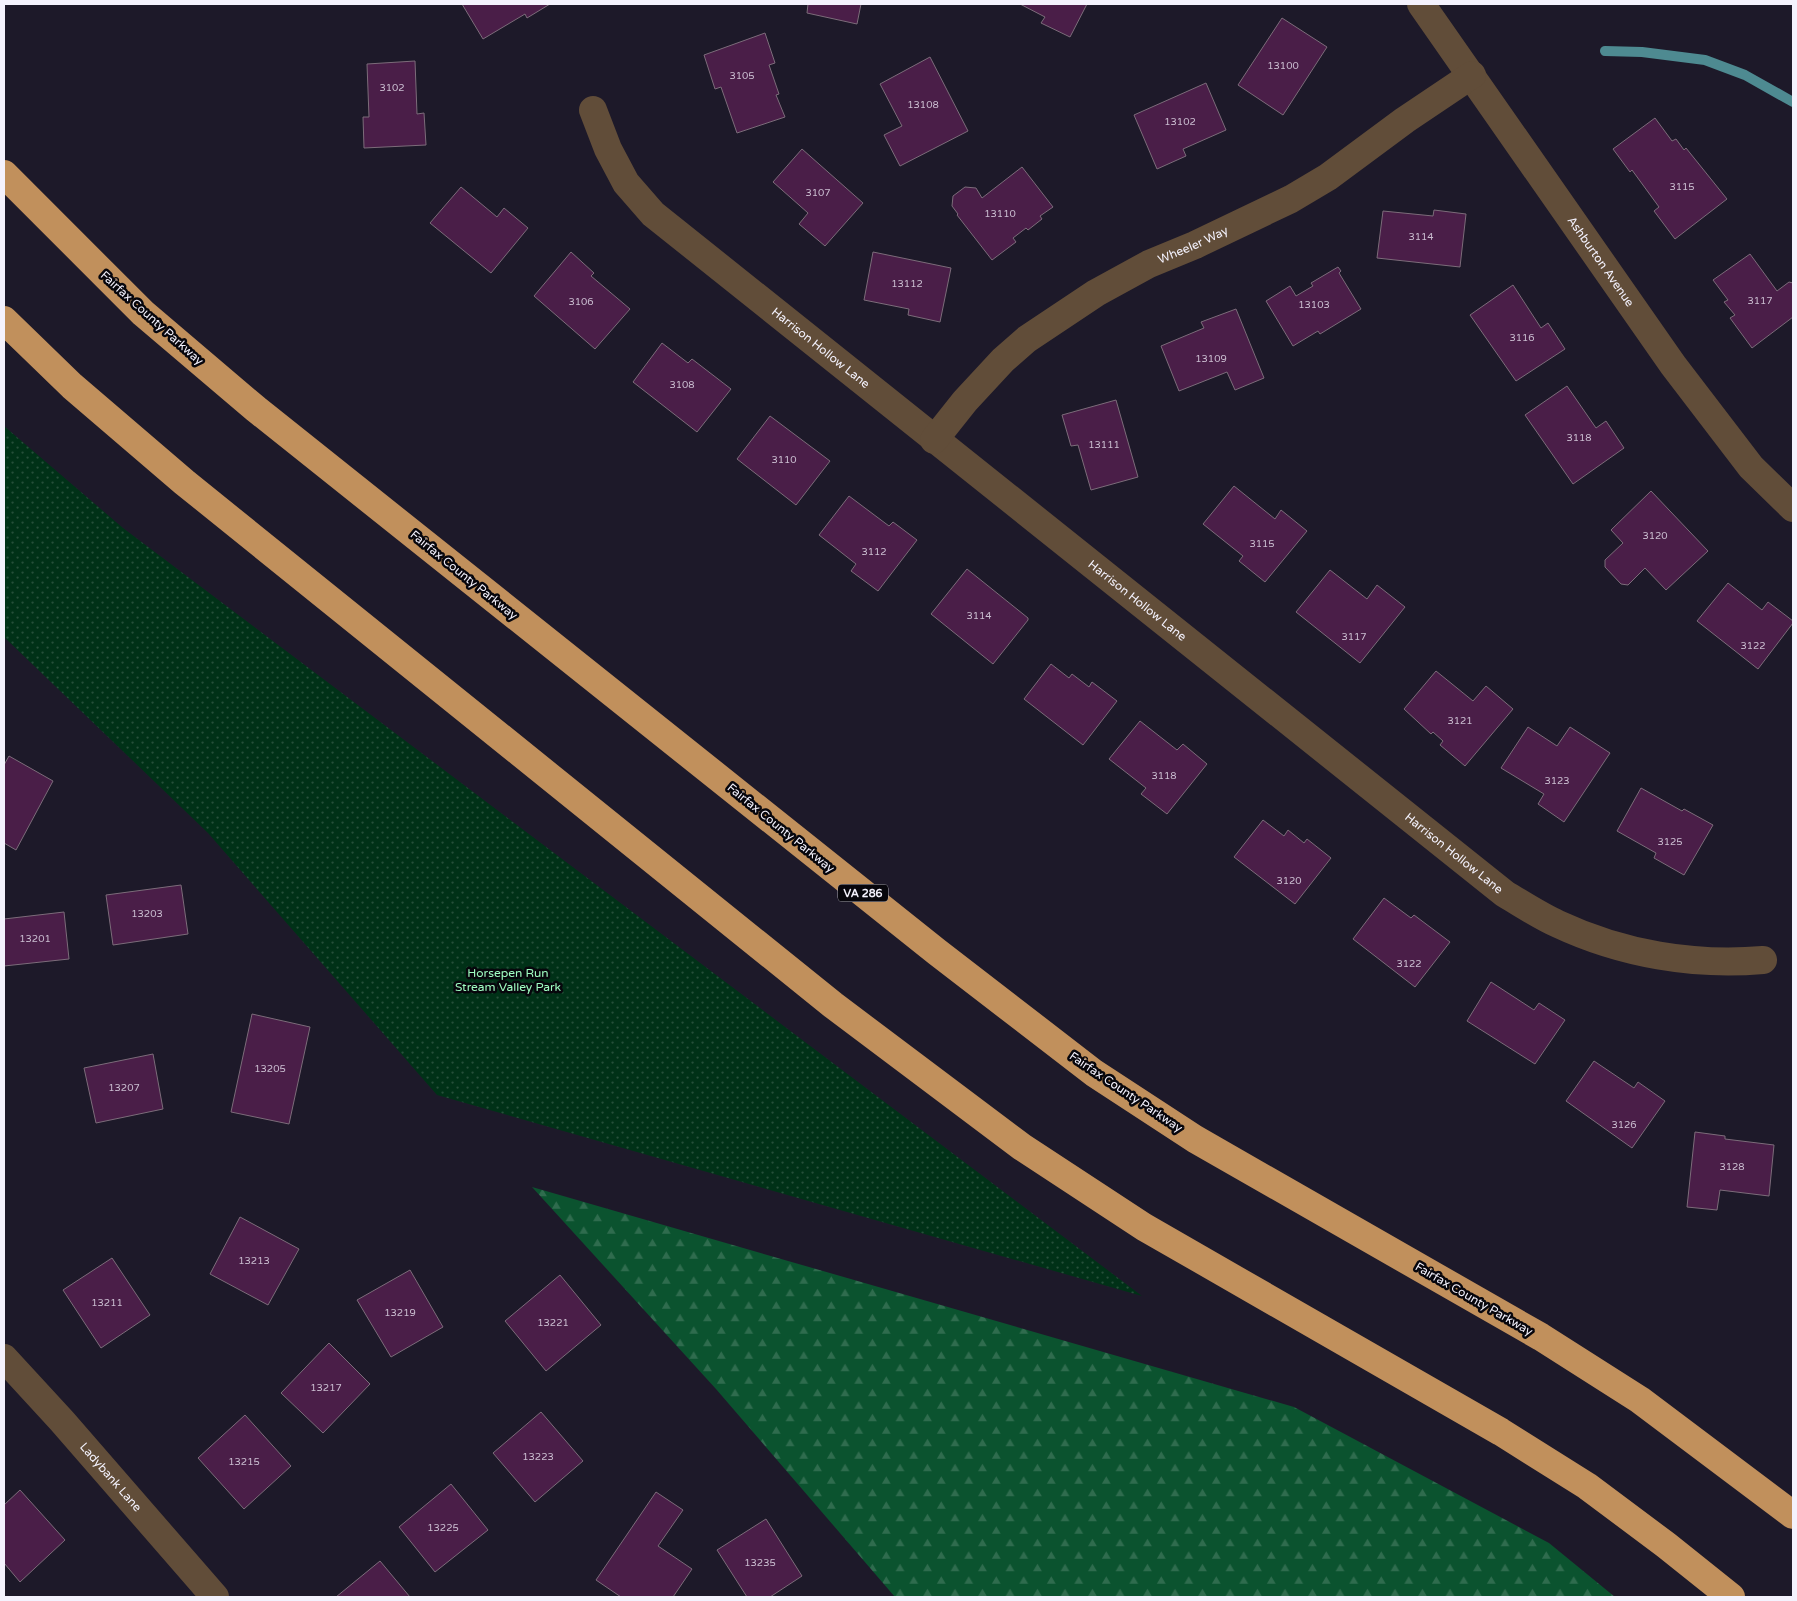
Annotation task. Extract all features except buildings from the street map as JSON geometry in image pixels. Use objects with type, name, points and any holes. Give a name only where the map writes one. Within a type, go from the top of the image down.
[{"type":"highway","name":"Fairfax County Parkway","points":[[4,174],[143,313],[256,409],[929,946],[1094,1073],[1195,1139],[1558,1347],[1640,1400],[1793,1515]]},
{"type":"highway","points":[[4,320],[72,386],[184,482],[833,1005],[1022,1147],[1144,1227],[1509,1437],[1587,1486],[1731,1597]]},
{"type":"street","name":"Ashburton Avenue","points":[[1421,4],[1673,365],[1751,467],[1793,508]]},
{"type":"street","name":"Wheeler Way","points":[[934,440],[965,401],[1003,360],[1027,338],[1096,292],[1149,264],[1195,245],[1298,195],[1328,177],[1405,120],[1472,76]]},
{"type":"street","name":"Harrison Hollow Lane","points":[[593,110],[608,149],[626,183],[652,214],[1505,894],[1558,924],[1615,946],[1673,959],[1734,963],[1763,960]]},
{"type":"street","name":"Ladybank Lane","points":[[4,1358],[215,1597]]},
{"type":"green space","name":"Horsepen Run Stream Valley Park","points":[[4,426],[123,528],[1142,1296],[437,1095],[208,833],[4,637]]},
{"type":"green space","points":[[532,1187],[1294,1407],[1549,1543],[1615,1597],[895,1597],[716,1389]]},
{"type":"waterway","points":[[1605,51],[1642,52],[1705,60],[1745,75],[1793,102]]}]
